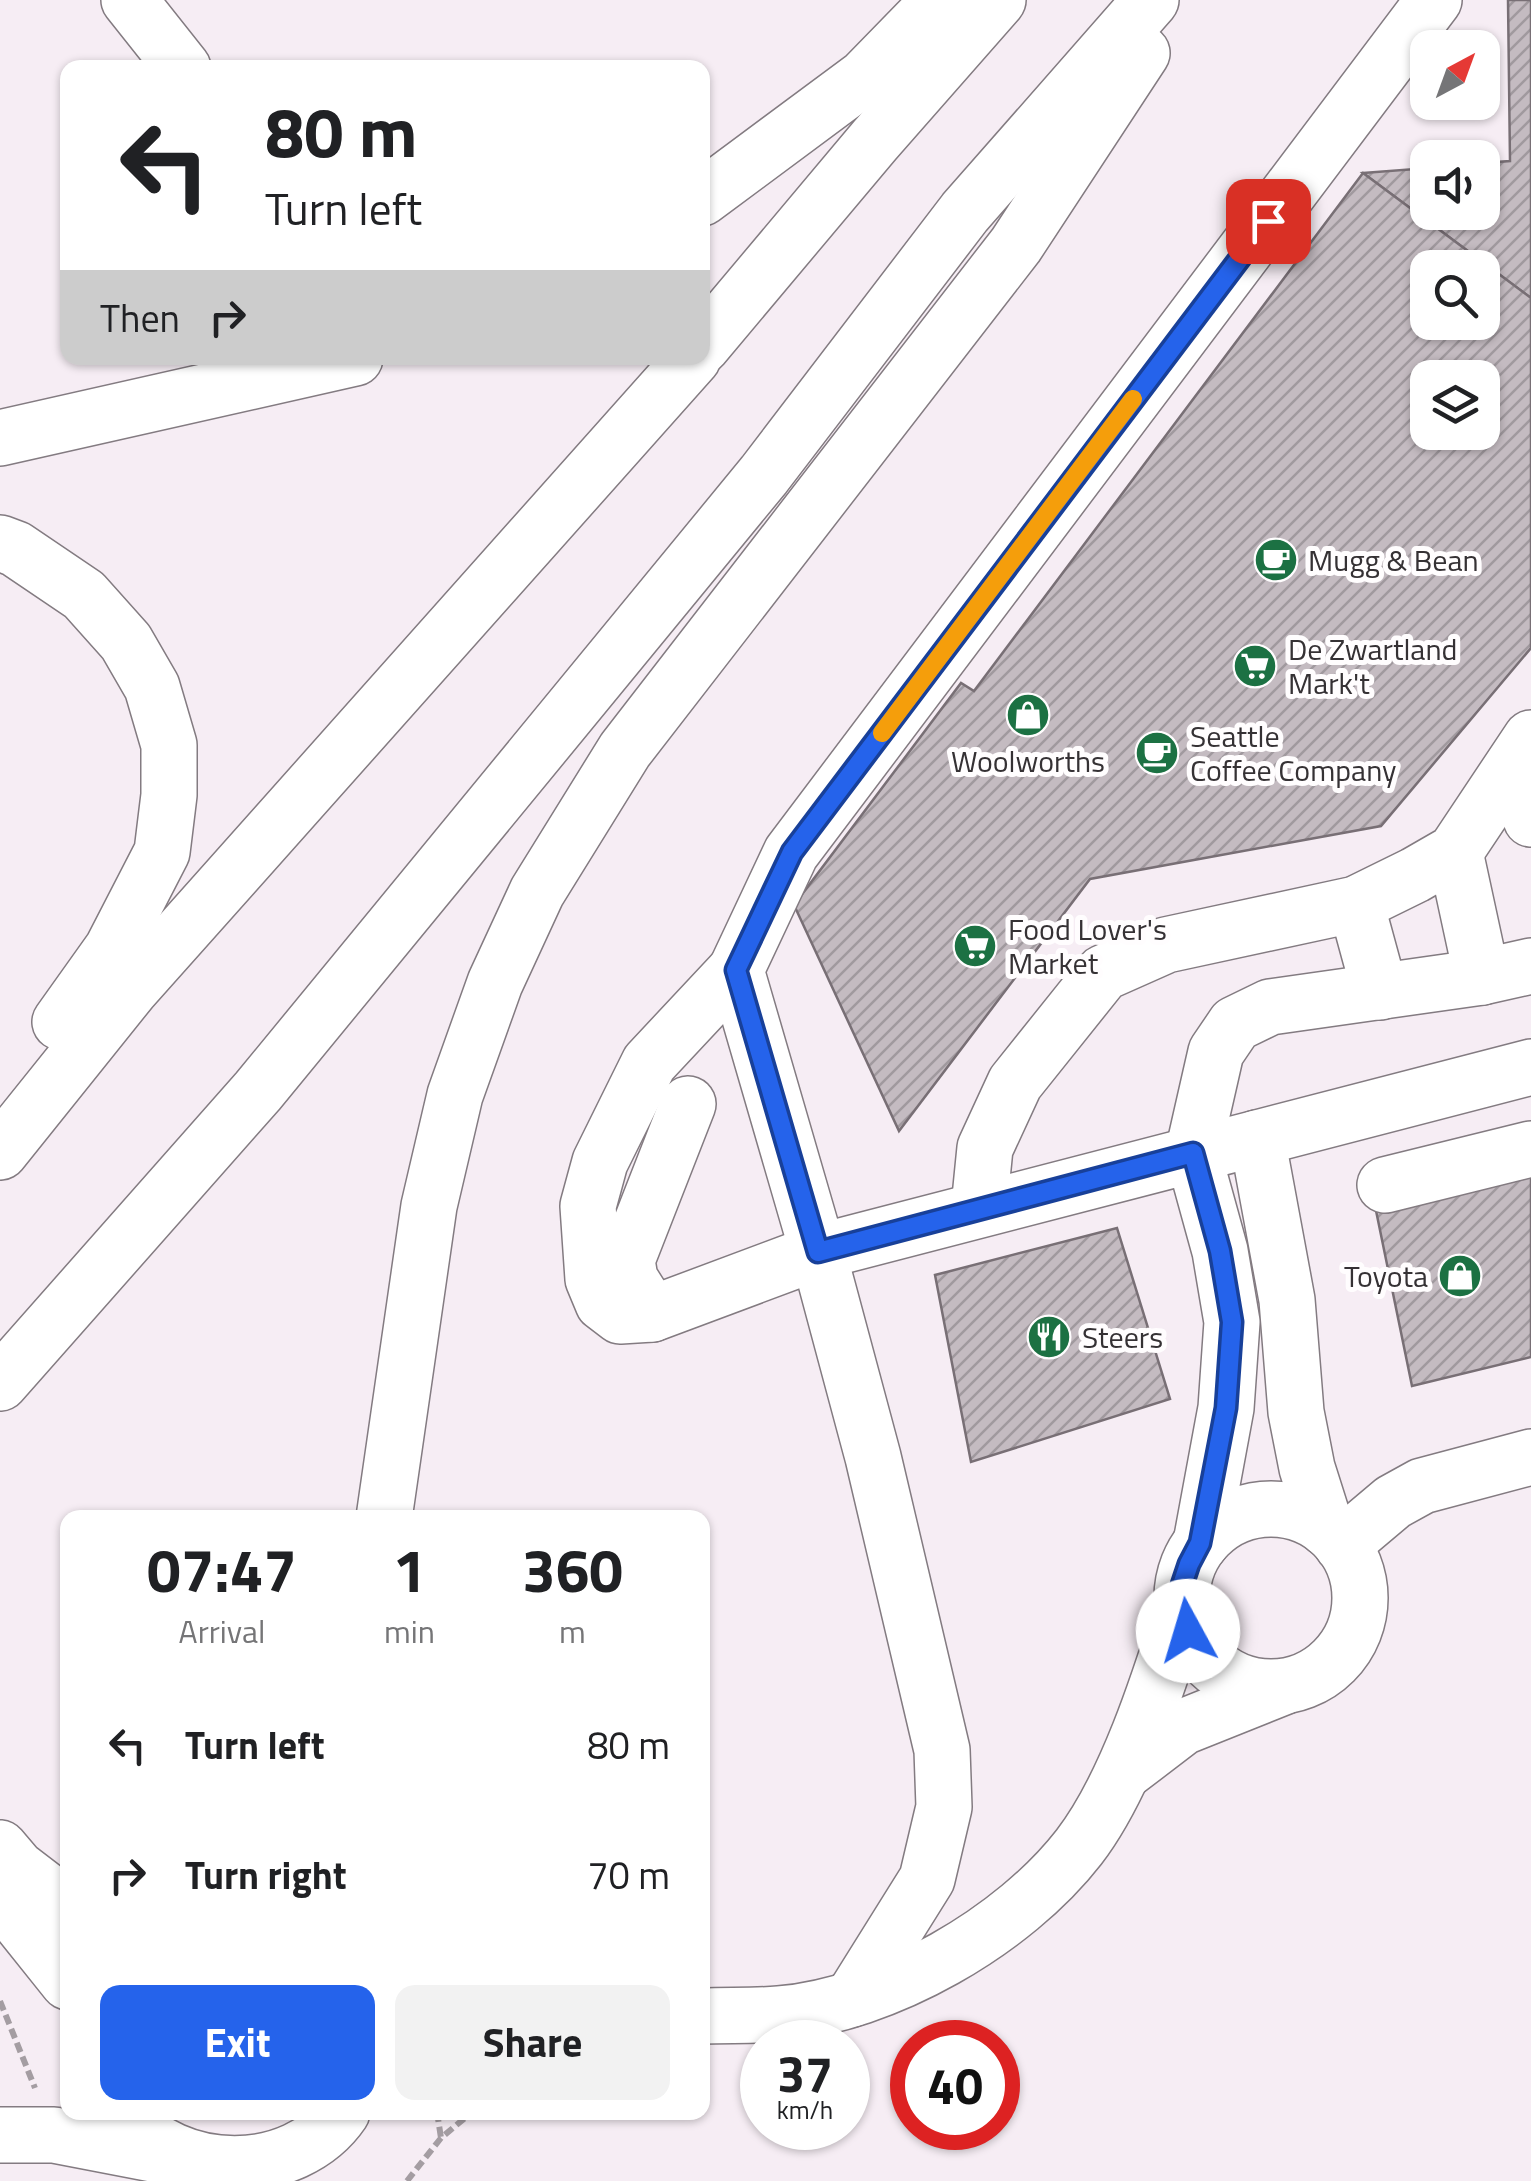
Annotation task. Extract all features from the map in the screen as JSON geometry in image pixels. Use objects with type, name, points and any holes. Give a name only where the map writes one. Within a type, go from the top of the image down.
[{"type":"main road","points":[[130,0],[177,60]]},
{"type":"main road","points":[[710,192],[865,78],[940,0]]},
{"type":"main road","points":[[710,336],[998,0]]},
{"type":"main road","points":[[0,1383],[258,1091],[764,475],[964,212],[1152,0]]},
{"type":"main road","points":[[385,1510],[429,1206],[455,1095],[495,983],[537,892],[625,750],[1016,246],[1177,0]]},
{"type":"main road","points":[[1434,0],[792,852],[736,970],[649,1063],[600,1162],[588,1206],[593,1280],[603,1302],[620,1316],[652,1314],[818,1252],[1531,1067]]},
{"type":"main road","points":[[0,438],[324,365]]},
{"type":"main road","points":[[0,1152],[130,990],[687,365]]},
{"type":"main road","points":[[0,543],[16,549],[84,595],[126,642],[152,688],[169,745],[170,795],[162,852],[112,949],[0,1100]]},
{"type":"main road","points":[[1522,752],[1531,819]]},
{"type":"main road","points":[[978,1208],[985,1148],[1016,1083],[1103,973],[1166,944],[1356,904],[1416,876],[1456,852],[1522,752]]},
{"type":"main road","points":[[1282,1687],[1236,1681],[1216,1668],[1200,1652],[1182,1609],[1182,1585],[1200,1543],[1226,1408],[1232,1322],[1220,1251],[1193,1153],[1216,1052],[1234,1024],[1270,1008],[1506,971],[1456,852]]},
{"type":"main road","points":[[1356,904],[1380,992]]},
{"type":"main road","points":[[736,970],[873,1457],[942,1750],[944,1807],[927,1879],[852,2000]]},
{"type":"main road","points":[[652,1314],[630,1280],[627,1260],[688,1104]]},
{"type":"main road","points":[[1120,1775],[1183,1727],[1325,1670],[1354,1633],[1359,1611],[1360,1587],[1354,1565],[1334,1536],[1307,1468],[1296,1412],[1286,1300],[1257,1138]]},
{"type":"main road","points":[[1385,1184],[1531,1149]]},
{"type":"main road","points":[[1334,1536],[1422,1486],[1531,1457]]},
{"type":"main road","points":[[1200,1543],[1237,1515],[1260,1510],[1306,1516],[1334,1536]]},
{"type":"main road","points":[[710,2016],[782,2014],[852,2000],[945,1959],[1018,1911],[1080,1846],[1120,1775],[1182,1609]]},
{"type":"main road","points":[[0,1848],[17,1868],[60,1901]]},
{"type":"main road","points":[[0,1897],[60,1972]]},
{"type":"main road","points":[[130,2120],[142,2137],[181,2168]]},
{"type":"main road","points":[[0,2135],[54,2134],[214,2176],[243,2177],[270,2172],[296,2160],[318,2144],[337,2120]]},
{"type":"main road","points":[[314,2181],[338,2120]]},
{"type":"path","points":[[0,2001],[54,2134]]},
{"type":"path","points":[[439,2120],[442,2138]]},
{"type":"path","points":[[407,2181],[442,2138],[463,2120]]},
{"type":"building","points":[[1508,0],[1531,0],[1531,298],[1500,275],[1500,250],[1466,250],[1440,230],[1500,230],[1500,162],[1510,161]]},
{"type":"building","points":[[1410,169],[1410,208],[1363,173]]},
{"type":"building","name":"De Zwartland Mark't","points":[[1363,173],[1410,208],[1410,230],[1440,230],[1466,250],[1410,250],[1410,340],[1500,340],[1500,275],[1531,298],[1531,648],[1381,826],[1090,879],[899,1131],[794,905],[961,683],[974,691]]},
{"type":"building","name":"Toyota","points":[[1531,1164],[1531,1357],[1412,1386],[1373,1196]]},
{"type":"building","name":"Steers","points":[[1117,1228],[1170,1399],[971,1462],[935,1275]]},
{"type":"slow traffic","points":[[882,733],[1133,399]]},
{"type":"place","name":"Mugg & Bean","points":[[1276,560]]},
{"type":"place","name":"De Zwartland Mark't","points":[[1255,666]]},
{"type":"place","name":"Woolworths","points":[[1028,715]]},
{"type":"place","name":"Seattle Coffee Company","points":[[1157,753]]},
{"type":"place","name":"Food Lover's Market","points":[[975,946]]},
{"type":"place","name":"Toyota","points":[[1460,1276]]},
{"type":"place","name":"Steers","points":[[1049,1337]]},
{"type":"route","points":[[1188,1631],[1182,1609],[1182,1585],[1200,1543],[1226,1408],[1232,1322],[1220,1251],[1193,1153],[818,1252],[736,970],[792,852],[1268,221]]}]
